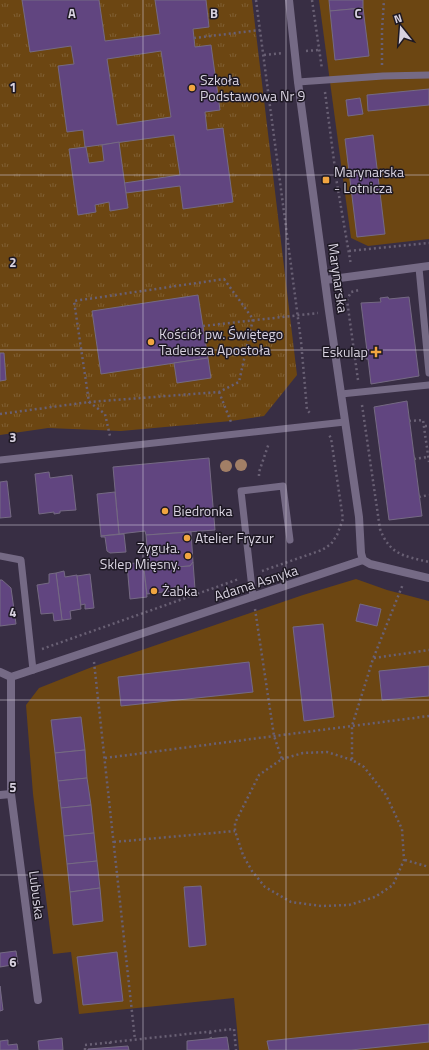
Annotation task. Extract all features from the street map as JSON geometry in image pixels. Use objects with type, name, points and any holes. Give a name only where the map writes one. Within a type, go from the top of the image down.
[{"type":"street","name":"Marynarska","points":[[290,0],[298,82],[363,560]]},
{"type":"street","points":[[325,280],[429,266]]},
{"type":"street","points":[[363,560],[370,564],[429,578]]},
{"type":"street","name":"Adama Asnyka","points":[[11,677],[363,560]]},
{"type":"street","points":[[0,672],[11,677]]},
{"type":"street","name":"Lubuska","points":[[11,677],[11,794],[38,1000]]},
{"type":"street","points":[[0,795],[11,794]]},
{"type":"lane","points":[[298,82],[383,76],[429,75]]},
{"type":"lane","points":[[419,268],[429,373]]},
{"type":"lane","points":[[341,394],[429,385]]},
{"type":"lane","points":[[0,460],[345,422]]},
{"type":"lane","points":[[254,597],[241,491],[283,486],[290,540]]},
{"type":"lane","points":[[0,556],[21,560],[33,670]]},
{"type":"path","points":[[31,653],[322,550],[331,544],[343,519],[331,438],[307,410],[298,315],[256,0]]},
{"type":"path","points":[[312,0],[337,184],[353,276],[354,291]]},
{"type":"path","points":[[383,76],[382,30],[384,0]]},
{"type":"path","points":[[194,38],[260,30]]},
{"type":"path","points":[[349,251],[429,243]]},
{"type":"path","points":[[0,414],[89,402],[220,392],[239,382],[253,319],[224,279],[74,301],[89,402],[105,414],[113,448]]},
{"type":"path","points":[[361,290],[351,292],[347,300],[380,529],[383,539],[394,551],[429,562]]},
{"type":"path","points":[[203,326],[253,319],[329,312]]},
{"type":"path","points":[[220,392],[235,434]]},
{"type":"path","points":[[409,422],[423,420],[429,462]]},
{"type":"path","points":[[424,426],[429,426]]},
{"type":"path","points":[[260,488],[259,472],[275,429]]},
{"type":"path","points":[[414,459],[428,457]]},
{"type":"path","points":[[419,497],[429,495]]},
{"type":"path","points":[[352,760],[352,726],[373,659],[408,573]]},
{"type":"path","points":[[254,597],[274,736],[282,760]]},
{"type":"path","points":[[93,650],[135,1040]]},
{"type":"path","points":[[373,659],[429,650]]},
{"type":"path","points":[[105,758],[429,716]]},
{"type":"path","points":[[327,752],[352,760],[364,766],[386,794],[402,829],[404,860],[394,886],[375,896],[349,905],[320,906],[291,902],[265,887],[252,871],[243,855],[235,830],[236,823],[259,775],[282,760],[303,753],[327,752]]},
{"type":"path","points":[[114,842],[235,830]]},
{"type":"path","points":[[404,860],[429,867]]},
{"type":"path","points":[[85,1050],[85,1045],[234,1029],[236,1050]]},
{"type":"path","points":[[210,1032],[211,1039]]},
{"type":"path","points":[[110,1042],[110,1048]]},
{"type":"green space","points":[[0,0],[252,0],[297,375],[264,416],[231,421],[121,431],[48,428],[0,435]]},
{"type":"green space","points":[[319,0],[429,0],[429,239],[368,246],[351,238]]},
{"type":"green space","points":[[356,579],[387,590],[429,601],[429,1050],[239,1050],[234,998],[79,1014],[71,952],[53,954],[33,794],[26,705],[39,688],[92,667],[303,595]]},
{"type":"building","name":"Szkoła Podstawowa Nr 9","points":[[22,0],[99,0],[105,41],[160,34],[155,0],[206,0],[209,27],[193,29],[195,47],[211,45],[220,110],[205,112],[207,130],[223,128],[233,202],[183,209],[180,186],[126,193],[124,183],[180,175],[174,135],[85,147],[83,130],[67,132],[58,66],[74,64],[71,46],[30,52]],"holes":[[[161,51],[171,117],[117,125],[107,59]]]},
{"type":"building","points":[[329,0],[363,0],[363,8],[330,11]]},
{"type":"building","points":[[363,8],[369,56],[335,60],[330,11]]},
{"type":"building","points":[[429,89],[429,105],[368,111],[367,95]]},
{"type":"building","points":[[360,98],[363,114],[348,116],[346,100]]},
{"type":"building","points":[[373,135],[385,234],[357,237],[345,139]]},
{"type":"building","points":[[119,142],[128,208],[110,211],[109,202],[95,205],[96,212],[78,215],[69,149],[86,147],[89,163],[104,161],[102,145]]},
{"type":"building","name":"Kościół pw. Świętego Tadeusza Apostoła","points":[[198,295],[208,358],[101,374],[92,311]]},
{"type":"building","points":[[388,297],[389,299],[409,297],[419,376],[371,384],[368,359],[366,359],[365,351],[367,351],[361,303],[381,302],[380,298]]},
{"type":"building","points":[[0,353],[4,353],[6,380],[0,381]]},
{"type":"building","points":[[208,358],[211,378],[177,383],[174,363]]},
{"type":"building","points":[[407,401],[422,516],[389,520],[374,407]]},
{"type":"building","name":"Biedronka","points":[[209,458],[215,530],[146,535],[145,531],[119,534],[113,467]]},
{"type":"building","points":[[49,472],[50,478],[72,475],[76,510],[60,511],[60,513],[54,514],[54,512],[39,514],[35,474]]},
{"type":"building","points":[[7,481],[11,517],[0,518],[0,482]]},
{"type":"building","points":[[115,492],[119,534],[101,536],[97,494]]},
{"type":"building","points":[[191,532],[193,562],[190,566],[149,569],[146,535]]},
{"type":"building","points":[[124,534],[126,552],[110,553],[107,551],[105,537],[101,536]]},
{"type":"building","points":[[143,562],[147,597],[130,599],[127,564]]},
{"type":"building","points":[[193,562],[195,589],[181,590],[175,586],[171,591],[147,594],[144,569],[190,566]]},
{"type":"building","points":[[64,571],[65,577],[77,575],[81,609],[70,611],[71,619],[62,620],[56,573]]},
{"type":"building","points":[[56,573],[62,620],[54,621],[53,613],[41,614],[37,585],[49,583],[49,574]]},
{"type":"building","points":[[90,574],[94,608],[85,609],[85,604],[81,605],[77,576]]},
{"type":"building","points":[[0,580],[11,588],[16,624],[0,626]]},
{"type":"building","points":[[360,604],[381,609],[377,626],[356,621]]},
{"type":"building","points":[[323,624],[334,717],[304,721],[293,627]]},
{"type":"building","points":[[249,662],[253,692],[121,706],[118,677]]},
{"type":"building","points":[[429,666],[429,696],[382,700],[379,671]]},
{"type":"building","points":[[81,717],[85,750],[55,753],[51,720]]},
{"type":"building","points":[[85,750],[87,778],[58,781],[55,753]]},
{"type":"building","points":[[87,778],[91,805],[61,808],[58,781]]},
{"type":"building","points":[[91,805],[94,833],[64,836],[61,808]]},
{"type":"building","points":[[94,833],[97,861],[67,864],[64,836]]},
{"type":"building","points":[[97,861],[100,888],[70,892],[67,864]]},
{"type":"building","points":[[201,886],[206,945],[189,947],[184,887]]},
{"type":"building","points":[[100,888],[103,921],[73,925],[70,892]]},
{"type":"building","points":[[16,951],[18,964],[0,967],[0,953]]},
{"type":"building","points":[[117,952],[123,1001],[83,1005],[77,957]]},
{"type":"building","points":[[0,986],[3,1010],[0,1011]]},
{"type":"building","points":[[429,1024],[429,1042],[351,1050],[269,1050],[267,1041]]},
{"type":"building","points":[[227,1037],[229,1050],[187,1050],[187,1041]]},
{"type":"building","points":[[62,1038],[63,1050],[39,1050],[38,1041]]},
{"type":"building","points":[[8,1040],[8,1045],[17,1044],[18,1050],[0,1050],[0,1041]]},
{"type":"building","points":[[128,1046],[129,1050],[88,1050],[88,1049]]},
{"type":"place","name":"Szkoła Podstawowa Nr 9","points":[[192,88]]},
{"type":"place","name":"Marynarska - Lotnicza","points":[[326,180]]},
{"type":"place","name":"Kościół pw. Świętego Tadeusza Apostoła","points":[[151,342]]},
{"type":"place","name":"Eskulap","points":[[376,352]]},
{"type":"place","name":"Biedronka","points":[[165,511]]},
{"type":"place","name":"Atelier Fryzur","points":[[187,538]]},
{"type":"place","name":"Zyguła. Sklep Mięsny.","points":[[188,556]]},
{"type":"place","name":"Żabka","points":[[154,591]]}]
